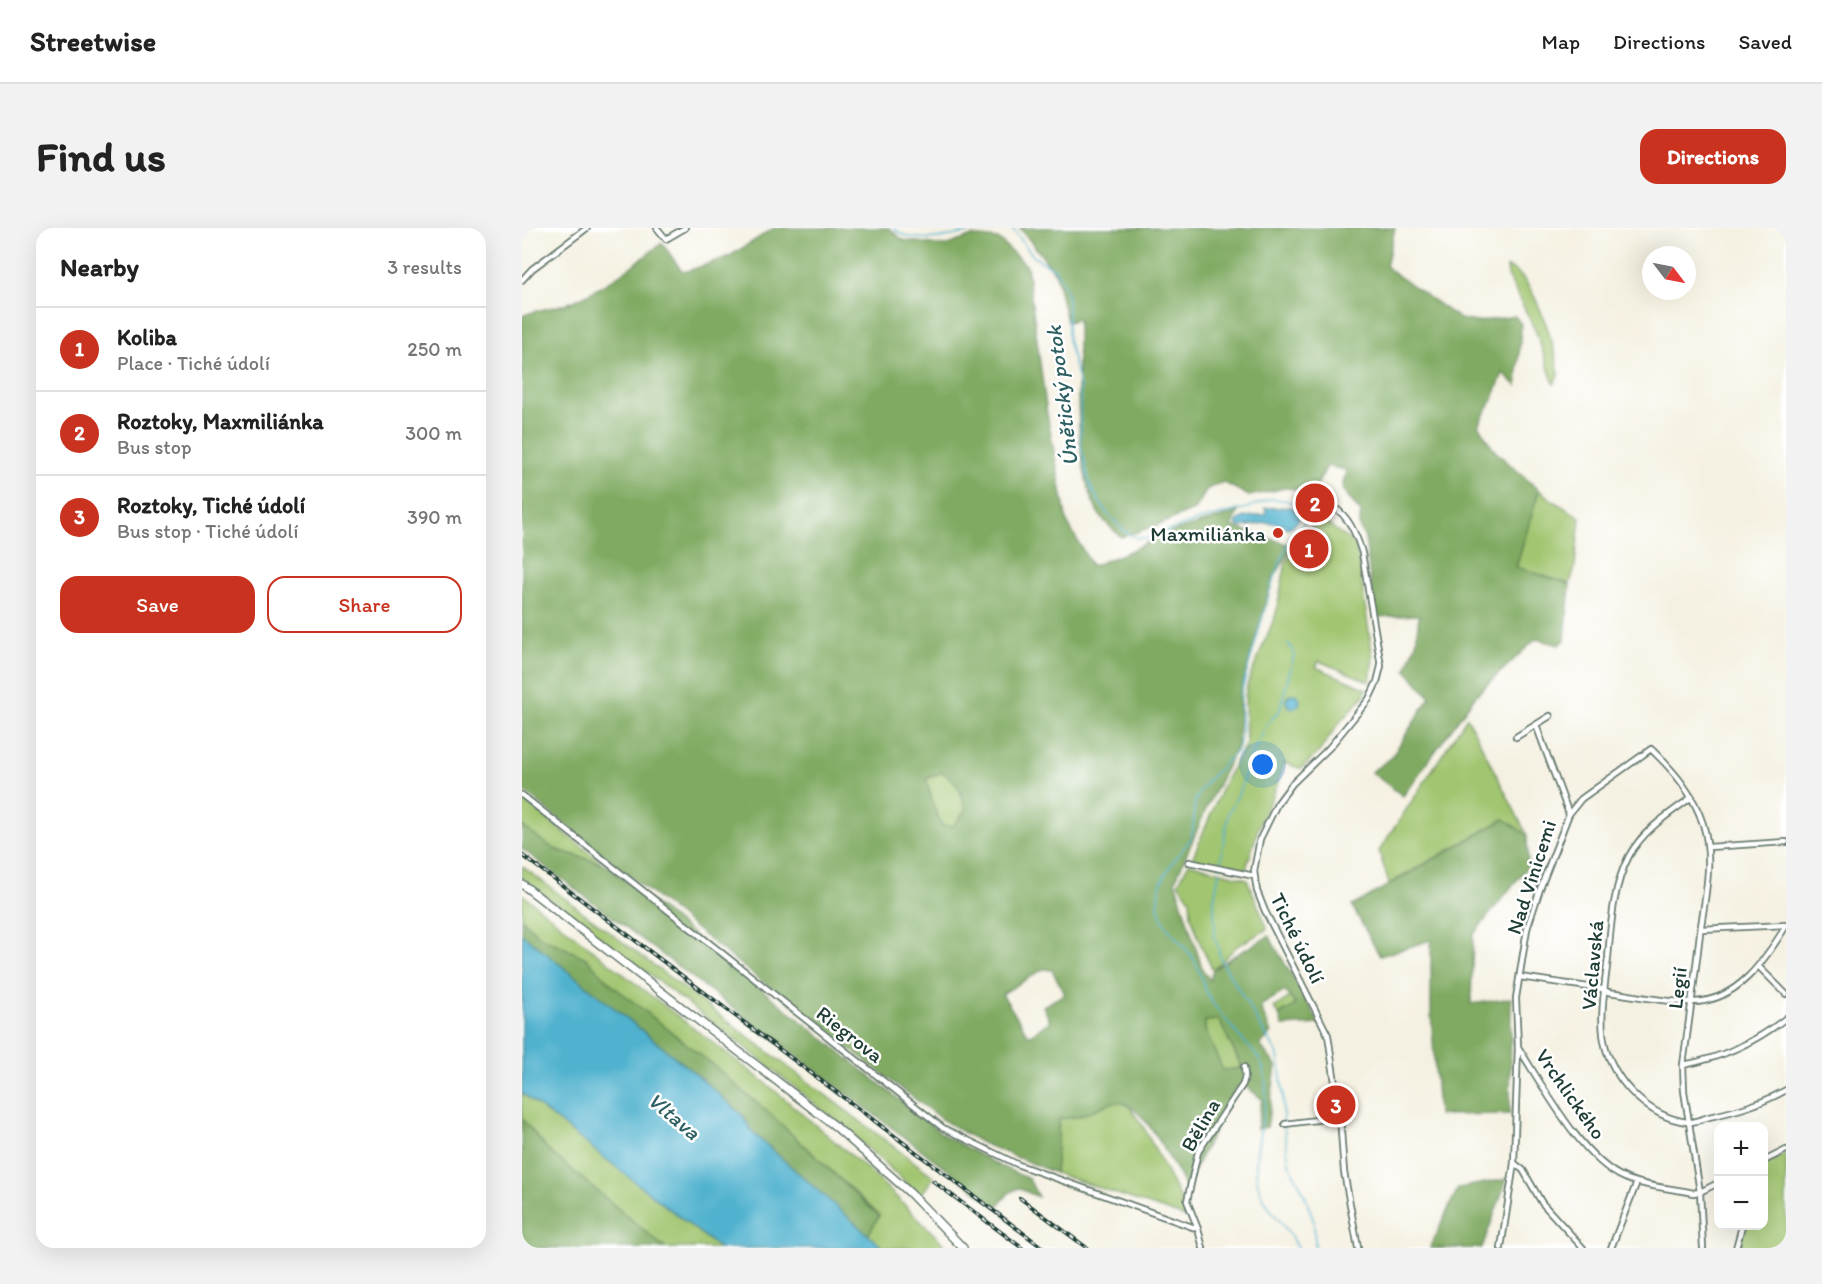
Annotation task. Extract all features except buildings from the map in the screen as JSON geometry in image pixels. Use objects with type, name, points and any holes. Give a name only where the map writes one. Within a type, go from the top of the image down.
[{"type":"main road","points":[[522,884],[835,1126],[910,1193],[963,1248]]},
{"type":"street","points":[[522,280],[532,269],[587,228]]},
{"type":"street","points":[[657,228],[666,239],[685,228]]},
{"type":"street","name":"Tiché údolí","points":[[1306,494],[1336,507],[1351,524],[1358,537],[1381,666],[1370,699],[1353,721],[1277,804],[1260,839],[1254,876],[1265,911],[1328,1035],[1340,1117],[1344,1172],[1358,1248]]},
{"type":"street","points":[[1516,737],[1550,716]]},
{"type":"street","points":[[1536,725],[1569,814]]},
{"type":"street","name":"Nad Vinicemi","points":[[1501,1248],[1514,1163],[1518,1047],[1516,998],[1527,929],[1569,814],[1581,799],[1651,749]]},
{"type":"street","name":"Legií","points":[[1651,749],[1676,773],[1692,797],[1703,823],[1709,847],[1707,884],[1683,1065],[1684,1091],[1700,1192],[1703,1248]]},
{"type":"street","name":"Riegrova","points":[[522,795],[944,1128],[1019,1165],[1198,1229]]},
{"type":"street","name":"Václavská","points":[[1689,1122],[1670,1118],[1645,1105],[1627,1088],[1614,1068],[1606,1049],[1603,1028],[1611,920],[1621,876],[1629,855],[1641,838],[1692,797]]},
{"type":"street","points":[[1709,847],[1786,842]]},
{"type":"street","points":[[1188,862],[1254,876]]},
{"type":"street","points":[[1520,977],[1692,1002],[1712,1000],[1742,982],[1758,966],[1786,926]]},
{"type":"street","points":[[1701,929],[1786,926]]},
{"type":"street","points":[[1758,966],[1786,994]]},
{"type":"street","points":[[1683,1065],[1723,1055],[1753,1040],[1786,1018]]},
{"type":"street","name":"Vrchlického","points":[[1518,1047],[1586,1148],[1610,1169],[1624,1178],[1637,1182],[1700,1192]]},
{"type":"street","name":"Bělina","points":[[1198,1229],[1187,1201],[1198,1152],[1243,1084],[1244,1067]]},
{"type":"street","points":[[1689,1122],[1743,1109],[1786,1090]]},
{"type":"street","points":[[1285,1124],[1340,1117]]},
{"type":"street","points":[[1768,1159],[1786,1150]]},
{"type":"street","points":[[1514,1163],[1523,1170],[1542,1203],[1583,1248]]},
{"type":"street","points":[[1611,1248],[1637,1182]]},
{"type":"street","points":[[1700,1192],[1714,1185]]},
{"type":"street","points":[[1198,1229],[1203,1248]]},
{"type":"street","points":[[1736,1248],[1741,1230]]},
{"type":"green space","points":[[774,228],[889,228],[903,240],[945,246],[972,236],[998,239],[1027,266],[1047,414],[1067,522],[1092,566],[1164,534],[1238,512],[1231,526],[1293,546],[1273,579],[1240,694],[1238,744],[1207,807],[1175,881],[1203,971],[1210,980],[1213,970],[1269,936],[1320,1024],[1283,1026],[1279,1015],[1296,1005],[1285,991],[1260,1006],[1271,1033],[1260,1045],[1276,1066],[1267,1127],[1257,1129],[1262,1099],[1245,1086],[1236,1088],[1192,1174],[1188,1193],[1149,1125],[1128,1105],[1118,1102],[1104,1105],[1079,1116],[1059,1119],[1055,1173],[982,1143],[941,1119],[751,973],[522,790],[522,316],[569,303],[588,294],[621,274],[662,243],[682,271],[730,256]],"holes":[[[942,772],[958,788],[966,810],[953,826],[942,826],[926,779]],[[1043,969],[1052,970],[1065,994],[1043,1006],[1050,1021],[1029,1036],[1002,994]],[[1219,1020],[1242,1068],[1223,1070],[1205,1030],[1205,1021]]]},
{"type":"green space","points":[[1020,228],[1395,228],[1386,266],[1393,272],[1460,319],[1477,322],[1515,316],[1521,324],[1517,386],[1503,373],[1492,401],[1478,425],[1495,451],[1539,490],[1516,567],[1570,584],[1565,640],[1559,645],[1536,639],[1476,695],[1403,796],[1371,772],[1391,758],[1430,697],[1406,670],[1416,644],[1419,615],[1375,617],[1365,538],[1359,527],[1361,513],[1342,489],[1346,470],[1327,466],[1314,491],[1285,488],[1249,496],[1223,482],[1207,489],[1196,509],[1156,526],[1121,537],[1099,514],[1090,495],[1084,472],[1079,420],[1078,319],[1067,322],[1056,274]]},
{"type":"green space","points":[[1507,267],[1518,273],[1526,282],[1539,307],[1555,352],[1558,375],[1554,384],[1536,332],[1508,276]]},
{"type":"green space","points":[[1539,490],[1580,517],[1575,566],[1570,584],[1516,568]]},
{"type":"green space","points":[[1318,517],[1356,545],[1373,658],[1370,682],[1319,661],[1316,667],[1367,689],[1363,697],[1339,723],[1319,752],[1301,769],[1285,763],[1261,820],[1245,872],[1192,859],[1226,778],[1246,744],[1245,696],[1248,682],[1276,614],[1286,562]]},
{"type":"green space","points":[[1467,717],[1527,835],[1504,819],[1389,884],[1379,851]]},
{"type":"green space","points":[[942,772],[958,788],[966,810],[953,827],[942,826],[926,779]]},
{"type":"green space","points":[[522,799],[604,864],[554,849],[522,826]]},
{"type":"green space","points":[[1504,819],[1527,835],[1528,866],[1473,935],[1471,1004],[1511,998],[1510,1114],[1438,1115],[1431,1012],[1431,940],[1380,956],[1352,906]]},
{"type":"green space","points":[[522,826],[554,849],[606,865],[945,1136],[1029,1179],[1038,1197],[1018,1188],[1009,1193],[997,1207],[522,849]]},
{"type":"green space","points":[[1189,863],[1247,879],[1267,927],[1266,930],[1237,946],[1213,970],[1202,948],[1191,916],[1190,899],[1178,883]]},
{"type":"green space","points":[[522,866],[934,1177],[920,1196],[873,1153],[775,1072],[522,878]]},
{"type":"green space","points":[[522,894],[767,1084],[872,1173],[948,1248],[883,1248],[868,1235],[879,1215],[772,1116],[708,1061],[613,986],[586,958],[539,936],[522,919]]},
{"type":"green space","points":[[522,919],[539,936],[586,958],[613,986],[708,1061],[772,1116],[879,1216],[868,1235],[753,1133],[742,1115],[696,1074],[522,934]]},
{"type":"green space","points":[[1290,997],[1296,1005],[1279,1015],[1274,1008]]},
{"type":"green space","points":[[1219,1020],[1242,1068],[1223,1071],[1205,1030],[1205,1021]]},
{"type":"green space","points":[[522,1093],[719,1248],[665,1248],[548,1150],[522,1119]]},
{"type":"green space","points":[[1113,1102],[1121,1102],[1130,1107],[1144,1128],[1188,1218],[1055,1173],[1059,1119],[1080,1116]]},
{"type":"green space","points":[[522,1119],[548,1150],[665,1248],[522,1248]]},
{"type":"green space","points":[[1786,1153],[1786,1248],[1739,1248],[1744,1230],[1768,1230],[1768,1163]]},
{"type":"green space","points":[[1507,1179],[1482,1248],[1430,1248],[1458,1188]]},
{"type":"water","points":[[1292,507],[1300,514],[1299,520],[1287,528],[1277,523],[1239,527],[1236,524],[1241,518],[1266,514],[1265,508]]},
{"type":"water","points":[[1293,694],[1298,696],[1300,701],[1298,706],[1293,708],[1288,706],[1286,701],[1288,696]]},
{"type":"water","name":"Vltava","points":[[522,934],[696,1074],[742,1115],[753,1133],[883,1248],[719,1248],[522,1093]]},
{"type":"waterway","name":"Únětický potok","points":[[894,228],[902,234],[925,238],[952,236],[986,228]]},
{"type":"waterway","name":"Únětický potok","points":[[1012,228],[1034,257],[1055,269],[1063,283],[1068,297],[1068,339],[1080,387],[1081,445],[1088,477],[1092,490],[1106,512],[1125,532],[1137,538],[1147,538],[1271,499],[1299,505],[1305,513],[1306,520],[1288,543],[1271,587],[1241,693],[1241,735],[1238,749],[1209,779],[1196,799],[1190,840],[1167,872],[1158,894],[1158,906],[1162,918],[1193,958],[1211,1001],[1262,1065],[1266,1096],[1256,1160],[1260,1191],[1297,1248]]},
{"type":"waterway","points":[[1220,867],[1228,814],[1238,795],[1252,754],[1268,723],[1280,710],[1294,655],[1288,643]]},
{"type":"waterway","points":[[1219,872],[1214,900],[1215,931],[1213,936],[1221,960],[1278,1055],[1289,1164],[1304,1193],[1314,1222],[1315,1248]]},
{"type":"railway","points":[[522,855],[1043,1248]]},
{"type":"railway","points":[[933,1181],[1022,1248]]},
{"type":"railway","points":[[1020,1198],[1087,1248]]},
{"type":"place","name":"Roztoky, Maxmiliánka","points":[[1315,503]]},
{"type":"place","name":"Maxmiliánka","points":[[1278,533]]},
{"type":"place","name":"Koliba","points":[[1309,549]]},
{"type":"place","name":"Roztoky, Tiché údolí","points":[[1336,1105]]}]
